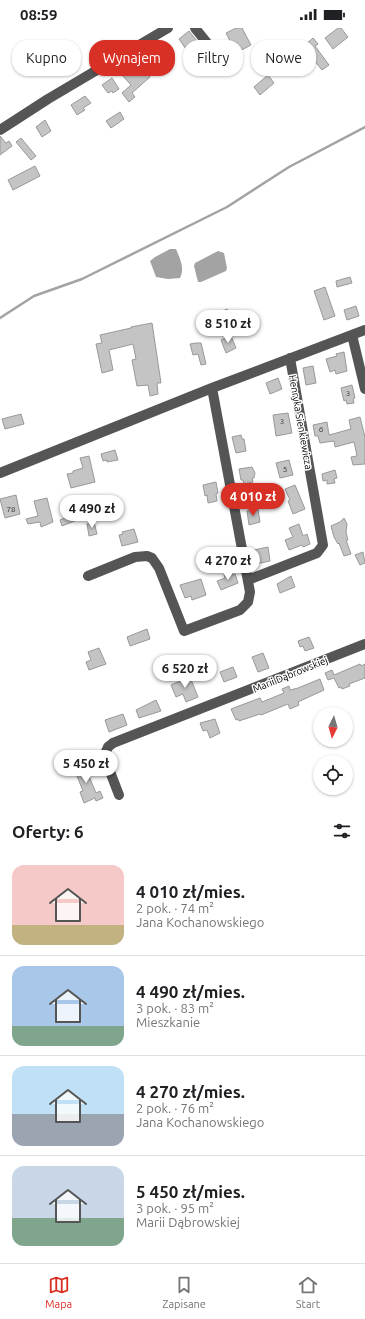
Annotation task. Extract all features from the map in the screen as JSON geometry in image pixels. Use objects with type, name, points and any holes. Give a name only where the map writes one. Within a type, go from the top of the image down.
[{"type":"street","points":[[0,130],[61,91],[168,28]]},
{"type":"street","points":[[195,28],[205,40]]},
{"type":"street","points":[[0,473],[212,388],[365,330]]},
{"type":"street","points":[[352,335],[365,389]]},
{"type":"street","name":"Henryka Sienkiewicza","points":[[248,580],[317,553],[323,545],[290,358]]},
{"type":"street","points":[[88,576],[135,557],[147,556],[152,558],[159,568],[184,631],[245,606],[250,597],[248,580],[212,388]]},
{"type":"street","name":"Marii Dąbrowskiej","points":[[119,795],[104,756],[108,747],[365,644]]},
{"type":"shaded area","points":[[170,249],[176,249],[180,260],[182,271],[180,278],[168,279],[156,277],[150,261]]},
{"type":"shaded area","points":[[218,251],[224,253],[227,268],[226,271],[198,282],[194,266],[195,263]]},
{"type":"building","points":[[236,28],[242,28],[251,45],[243,49],[243,40],[230,40],[226,33]]},
{"type":"building","points":[[338,28],[341,28],[348,37],[333,49],[325,38]]},
{"type":"building","points":[[189,31],[196,40],[183,40],[183,45],[179,39]]},
{"type":"building","points":[[316,47],[329,65],[322,70],[316,63]]},
{"type":"building","points":[[123,76],[150,77],[132,93],[135,97],[129,102],[122,93],[131,85]]},
{"type":"building","points":[[267,76],[269,76],[274,83],[260,95],[254,87]]},
{"type":"building","points":[[112,78],[119,89],[113,93],[112,91],[108,93],[102,85]]},
{"type":"building","points":[[85,96],[91,103],[83,108],[85,110],[77,115],[71,105]]},
{"type":"building","points":[[120,112],[124,119],[111,128],[106,121]]},
{"type":"building","points":[[45,120],[51,131],[42,137],[36,127]]},
{"type":"building","points":[[0,136],[6,143],[9,141],[12,146],[0,155]]},
{"type":"building","points":[[21,138],[36,156],[31,160],[16,142]]},
{"type":"building","points":[[35,166],[40,176],[13,190],[8,180]]},
{"type":"building","points":[[350,277],[352,283],[337,287],[336,281]]},
{"type":"building","points":[[325,287],[335,316],[324,320],[314,291]]},
{"type":"building","points":[[356,306],[359,316],[347,320],[344,310]]},
{"type":"building","points":[[227,309],[230,316],[217,321],[215,315]]},
{"type":"building","points":[[244,311],[252,330],[246,333],[239,313]]},
{"type":"building","points":[[152,323],[161,383],[157,383],[158,394],[150,396],[148,385],[137,386],[132,360],[136,359],[133,344],[109,350],[113,370],[102,373],[96,344],[102,343],[100,335]]},
{"type":"building","points":[[231,336],[236,348],[226,353],[221,340]]},
{"type":"building","points":[[201,343],[206,364],[201,365],[198,354],[193,355],[190,344]]},
{"type":"building","points":[[344,352],[347,371],[336,374],[335,370],[330,372],[326,359]]},
{"type":"building","points":[[313,366],[316,383],[306,385],[303,368]]},
{"type":"building","points":[[278,378],[282,389],[270,394],[266,383]]},
{"type":"building","points":[[352,385],[355,398],[353,399],[354,403],[347,404],[346,400],[344,401],[341,388]]},
{"type":"building","points":[[288,413],[292,433],[276,436],[273,415]]},
{"type":"building","points":[[21,414],[24,424],[5,429],[2,419]]},
{"type":"building","points":[[360,417],[365,437],[365,464],[353,465],[351,457],[357,456],[354,442],[335,447],[334,441],[320,443],[318,436],[315,436],[313,425],[327,422],[329,435],[351,429],[349,420]]},
{"type":"building","points":[[241,435],[242,439],[244,439],[246,451],[236,453],[232,437]]},
{"type":"building","points":[[115,450],[118,460],[107,462],[107,460],[103,461],[101,454]]},
{"type":"building","points":[[89,456],[95,482],[71,488],[67,474],[83,468],[80,458]]},
{"type":"building","points":[[289,460],[293,475],[280,478],[276,463]]},
{"type":"building","points":[[252,467],[255,473],[254,478],[252,478],[253,482],[244,484],[243,480],[241,480],[239,469]]},
{"type":"building","points":[[335,470],[337,478],[334,479],[335,483],[327,484],[327,480],[323,481],[322,474]]},
{"type":"building","points":[[216,482],[218,493],[216,494],[217,501],[208,503],[203,485]]},
{"type":"building","points":[[295,485],[305,509],[293,514],[288,501],[290,500],[285,489]]},
{"type":"building","points":[[16,495],[20,514],[5,518],[0,499]]},
{"type":"building","points":[[47,498],[53,522],[41,527],[40,522],[28,524],[26,519],[38,516],[34,501]]},
{"type":"building","points":[[258,509],[260,522],[249,525],[247,511]]},
{"type":"building","points":[[75,514],[77,520],[62,526],[60,520]]},
{"type":"building","points":[[344,518],[347,524],[346,532],[348,540],[346,540],[351,554],[344,556],[339,543],[338,544],[334,537],[331,526],[340,522]]},
{"type":"building","points":[[94,522],[97,534],[89,536],[87,524]]},
{"type":"building","points":[[299,524],[303,536],[307,534],[310,544],[303,547],[302,545],[289,550],[285,540],[293,537],[289,528]]},
{"type":"building","points":[[134,529],[138,542],[122,546],[119,535],[123,534],[122,532]]},
{"type":"building","points":[[268,547],[270,561],[256,564],[254,550]]},
{"type":"building","points":[[363,552],[365,563],[360,565],[355,555]]},
{"type":"building","points":[[231,571],[233,575],[235,574],[238,583],[221,590],[217,581],[225,578],[224,574]]},
{"type":"building","points":[[291,576],[295,587],[280,593],[277,584]]},
{"type":"building","points":[[201,579],[206,595],[192,600],[191,596],[185,598],[180,585]]},
{"type":"building","points":[[147,629],[150,639],[130,646],[127,637]]},
{"type":"building","points":[[309,637],[314,648],[305,651],[303,646],[300,647],[298,641]]},
{"type":"building","points":[[99,648],[106,664],[89,670],[86,662],[91,660],[88,652]]},
{"type":"building","points":[[263,653],[269,668],[258,672],[252,657]]},
{"type":"building","points":[[360,664],[361,666],[365,664],[365,678],[349,684],[350,686],[342,689],[341,687],[339,688],[334,678],[328,680],[325,673],[332,670],[334,675]]},
{"type":"building","points":[[233,667],[237,677],[224,682],[220,672]]},
{"type":"building","points":[[190,677],[198,697],[186,702],[183,694],[176,697],[171,685]]},
{"type":"building","points":[[320,679],[324,690],[298,702],[299,705],[290,709],[288,704],[261,715],[260,714],[239,721],[238,719],[236,720],[231,709],[260,698],[262,702],[284,693],[282,689],[289,686],[290,690]]},
{"type":"building","points":[[156,700],[161,711],[139,718],[136,710]]},
{"type":"building","points":[[123,714],[127,725],[109,732],[105,720]]},
{"type":"building","points":[[215,719],[220,733],[210,738],[207,730],[203,731],[200,723]]},
{"type":"building","points":[[83,762],[96,793],[100,791],[103,798],[96,801],[95,798],[84,803],[80,792],[83,791],[73,766]]},
{"type":"waterway","points":[[0,318],[34,296],[82,279],[227,207],[289,167],[365,127]]}]
